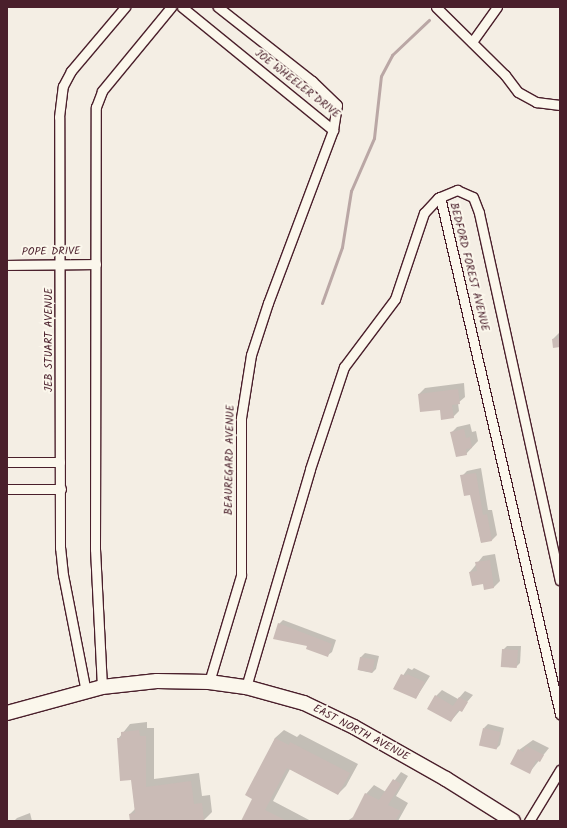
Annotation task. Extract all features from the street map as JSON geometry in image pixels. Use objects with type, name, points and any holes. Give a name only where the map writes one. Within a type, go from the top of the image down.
[{"type":"main road","name":"EAST NORTH AVENUE","points":[[7,713],[102,687],[157,681],[209,682],[246,687],[304,703],[354,727],[446,778],[513,821]]},
{"type":"street","name":"JEB STUART AVENUE","points":[[86,692],[63,575],[60,548],[61,264],[59,117],[63,86],[82,58],[125,7]]},
{"type":"street","points":[[102,687],[95,549],[96,107],[102,91],[171,7]]},
{"type":"street","name":"JOE WHEELER DRIVE","points":[[182,7],[333,130],[337,106],[312,81],[218,7]]},
{"type":"street","points":[[436,7],[526,98],[546,105],[560,105]]},
{"type":"street","points":[[472,42],[497,7]]},
{"type":"street","name":"BEAUREGARD AVENUE","points":[[209,682],[241,575],[241,418],[251,355],[268,303],[333,130]]},
{"type":"street","name":"BEDFORD FOREST AVENUE","points":[[560,580],[479,213],[473,198],[457,190],[440,197],[560,714]]},
{"type":"street","points":[[246,687],[312,461],[344,367],[395,299],[424,213],[440,197]]},
{"type":"street","name":"POPE DRIVE","points":[[7,265],[96,264]]},
{"type":"street","points":[[7,462],[60,462]]},
{"type":"street","points":[[7,489],[61,489]]},
{"type":"street","points":[[529,821],[560,770]]},
{"type":"building","points":[[560,338],[560,347],[553,348],[552,339]]},
{"type":"building","points":[[458,389],[460,404],[452,405],[454,418],[441,420],[440,410],[420,412],[418,394]]},
{"type":"building","points":[[464,429],[466,438],[470,437],[472,448],[466,449],[467,455],[456,457],[450,432]]},
{"type":"building","points":[[476,473],[483,515],[487,514],[492,541],[481,543],[470,495],[464,496],[460,475]]},
{"type":"building","points":[[490,560],[494,588],[484,590],[483,584],[472,586],[469,572],[477,571],[475,562]]},
{"type":"building","points":[[278,623],[332,644],[328,657],[306,649],[307,646],[273,639]]},
{"type":"building","points":[[502,649],[518,650],[517,668],[501,667]]},
{"type":"building","points":[[360,657],[375,660],[372,673],[358,670]]},
{"type":"building","points":[[401,674],[406,676],[407,674],[425,682],[416,699],[393,689]]},
{"type":"building","points":[[435,695],[453,706],[459,697],[468,702],[462,712],[458,710],[451,722],[427,709]]},
{"type":"building","points":[[483,728],[501,732],[496,750],[479,746]]},
{"type":"building","points":[[139,730],[140,736],[146,736],[146,787],[191,781],[194,804],[202,803],[204,821],[130,821],[129,814],[135,813],[131,780],[120,781],[117,738],[121,738],[121,732]]},
{"type":"building","points":[[275,738],[289,745],[290,742],[350,773],[338,795],[287,768],[265,810],[287,821],[241,821],[252,799],[245,795]]},
{"type":"building","points":[[526,746],[544,755],[540,762],[536,760],[530,774],[510,764],[518,749],[523,752]]},
{"type":"building","points":[[393,779],[401,784],[388,805],[401,811],[395,821],[351,821],[365,793],[379,800]]},
{"type":"waterway","points":[[322,303],[342,247],[351,191],[374,138],[381,76],[392,55],[429,20]]}]
